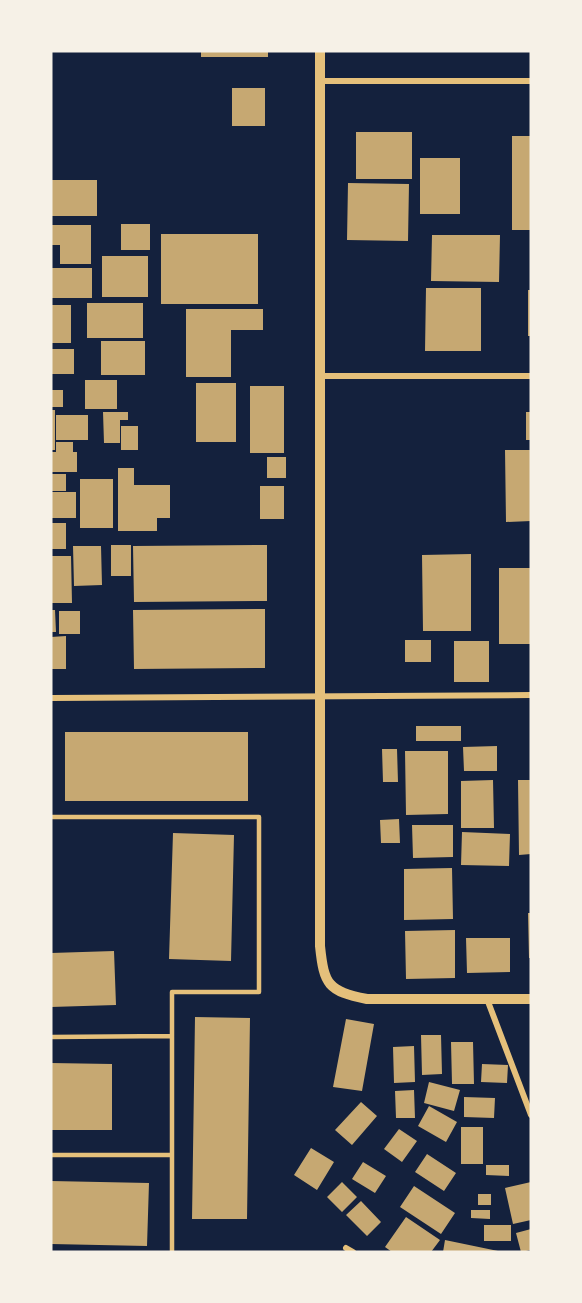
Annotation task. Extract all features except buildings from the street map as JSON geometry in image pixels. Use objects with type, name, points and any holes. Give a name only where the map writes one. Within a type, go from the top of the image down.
[{"type":"street","points":[[320,51],[320,946],[322,969],[332,988],[346,995],[367,999],[531,999]]},
{"type":"street","points":[[320,81],[531,81]]},
{"type":"street","points":[[320,376],[531,376]]},
{"type":"street","points":[[51,698],[531,695]]},
{"type":"street","points":[[487,999],[531,1115]]},
{"type":"street","points":[[346,1248],[353,1252]]},
{"type":"lane","points":[[51,817],[259,817],[259,992],[172,992],[172,1252]]},
{"type":"lane","points":[[51,1037],[172,1036]]},
{"type":"lane","points":[[51,1155],[172,1155]]}]
